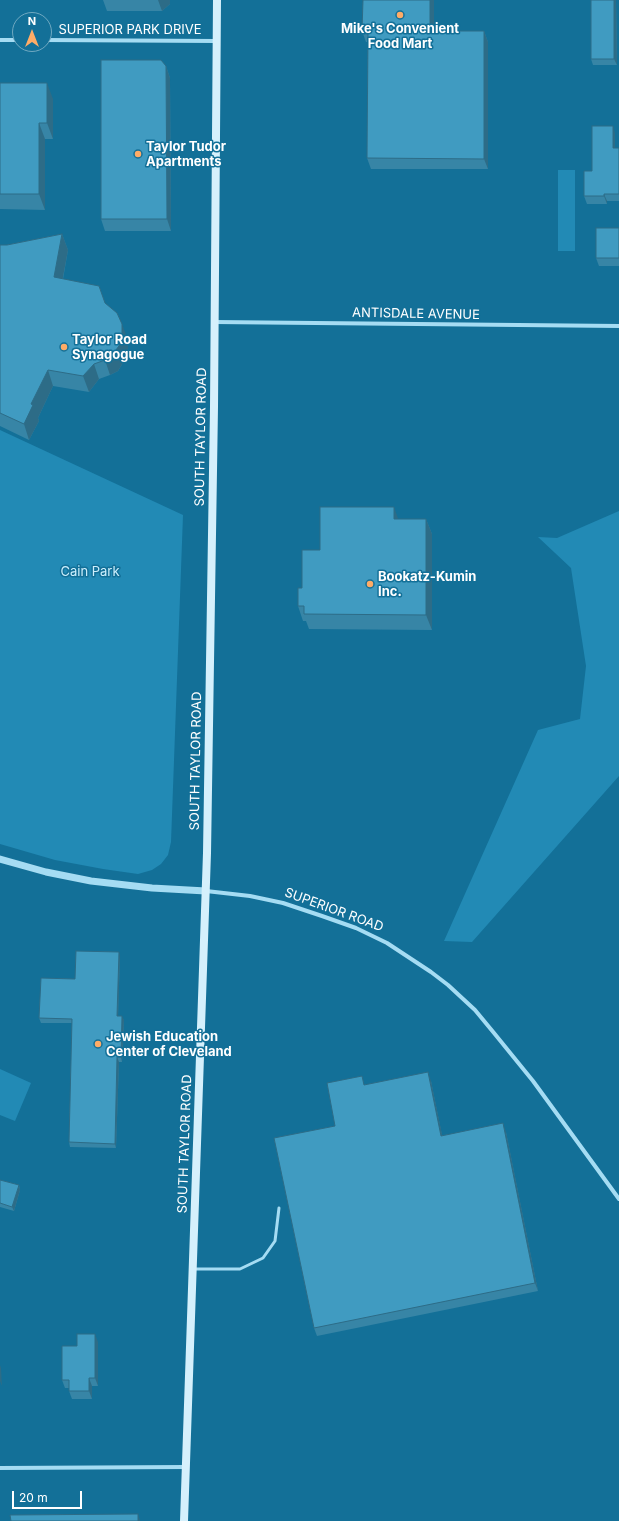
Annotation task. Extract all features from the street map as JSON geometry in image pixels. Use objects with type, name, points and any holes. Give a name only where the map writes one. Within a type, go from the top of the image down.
[{"type":"main road","name":"SOUTH TAYLOR ROAD","points":[[184,1521],[206,891],[214,415],[217,0]]},
{"type":"street","points":[[0,40],[12,40]]},
{"type":"street","name":"SUPERIOR PARK DRIVE","points":[[52,40],[216,41]]},
{"type":"street","name":"ANTISDALE AVENUE","points":[[214,322],[619,326]]},
{"type":"street","name":"SUPERIOR ROAD","points":[[0,860],[46,872],[91,881],[152,888],[206,891],[250,896],[283,903],[356,928],[387,943],[431,972],[448,985],[475,1010],[533,1081],[619,1199]]},
{"type":"street","points":[[0,1468],[186,1467]]},
{"type":"lane","points":[[193,1269],[240,1269],[263,1258],[275,1241],[279,1208]]},
{"type":"green space","points":[[558,170],[575,170],[575,251],[558,251]]},
{"type":"green space","name":"Cain Park","points":[[0,430],[183,515],[171,842],[168,855],[161,864],[152,870],[138,874],[103,869],[55,860],[0,844]]},
{"type":"green space","points":[[619,511],[619,776],[472,942],[444,941],[538,730],[580,719],[586,666],[571,568],[538,537],[557,538]]},
{"type":"green space","points":[[0,1069],[31,1083],[15,1121],[0,1115]]},
{"type":"building","points":[[363,0],[430,0],[430,31],[484,31],[484,159],[367,158],[368,31],[362,31]]},
{"type":"building","points":[[591,0],[614,0],[614,59],[591,59]]},
{"type":"building","name":"Taylor Tudor Apartments","points":[[101,60],[161,60],[166,66],[167,219],[101,219]]},
{"type":"building","points":[[0,83],[47,83],[47,123],[39,123],[39,194],[0,194]]},
{"type":"building","points":[[592,126],[613,126],[613,148],[619,148],[619,194],[584,196],[584,171],[592,171]]},
{"type":"building","points":[[596,228],[619,228],[619,258],[596,258]]},
{"type":"building","name":"Taylor Road Synagogue","points":[[62,234],[54,277],[99,286],[105,303],[117,313],[122,324],[122,338],[119,346],[112,355],[105,360],[94,364],[83,376],[48,370],[31,404],[33,405],[24,424],[0,413],[0,245],[7,245]]},
{"type":"building","name":"Bookatz-Kumin Inc.","points":[[320,507],[394,507],[394,519],[426,519],[426,615],[304,614],[304,606],[298,606],[298,588],[302,588],[302,550],[320,550]]},
{"type":"building","name":"Jewish Education Center of Cleveland","points":[[76,951],[119,952],[117,1016],[122,1016],[121,1057],[117,1057],[115,1144],[69,1142],[72,1019],[39,1018],[41,978],[75,979]]},
{"type":"building","points":[[428,1072],[441,1136],[503,1123],[535,1283],[314,1328],[274,1138],[335,1126],[327,1083],[362,1076],[364,1085]]},
{"type":"building","points":[[0,1180],[19,1185],[12,1207],[0,1203]]},
{"type":"building","points":[[77,1334],[95,1334],[95,1378],[89,1378],[89,1391],[69,1391],[69,1380],[62,1380],[62,1346],[77,1346]]},
{"type":"building","points":[[138,1514],[138,1521],[11,1521],[10,1515]]},
{"type":"place","name":"Mike's Convenient Food Mart","points":[[400,15]]},
{"type":"place","name":"Taylor Tudor Apartments","points":[[138,154]]},
{"type":"place","name":"Taylor Road Synagogue","points":[[64,347]]},
{"type":"place","name":"Bookatz-Kumin Inc.","points":[[370,584]]},
{"type":"place","name":"Jewish Education Center of Cleveland","points":[[98,1044]]}]
